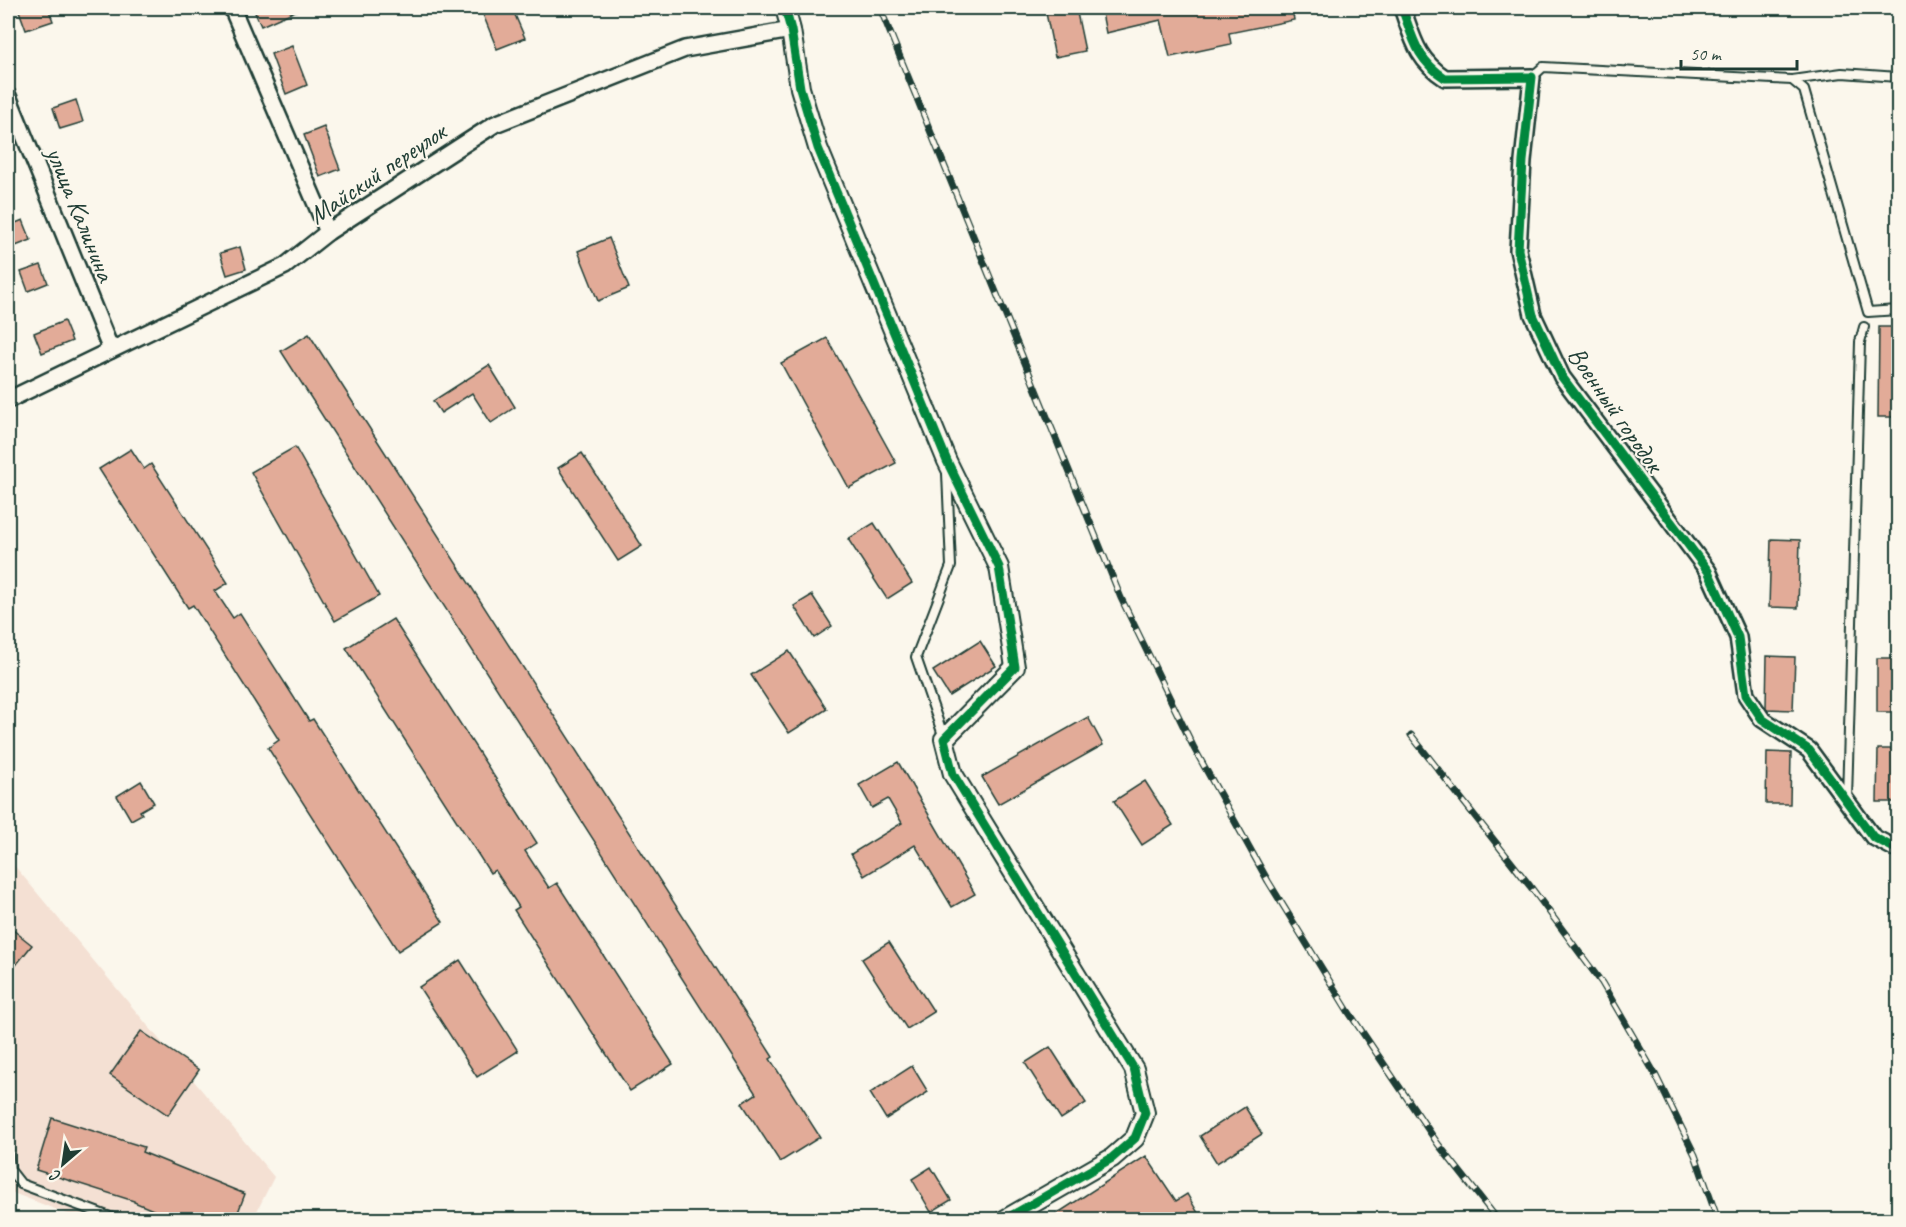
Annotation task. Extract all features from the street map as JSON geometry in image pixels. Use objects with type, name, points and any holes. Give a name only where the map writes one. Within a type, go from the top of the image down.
[{"type":"street","points":[[232,8],[328,232]]},
{"type":"street","points":[[785,8],[791,30],[800,88],[818,148],[947,461],[999,567],[1015,667],[944,740],[952,774],[1134,1069],[1144,1113],[1135,1138],[1112,1158],[1004,1220]]},
{"type":"street","points":[[1402,8],[1419,55],[1433,70],[1445,78],[1532,77]]},
{"type":"street","name":"Майский переулок","points":[[8,400],[285,266],[328,232],[495,123],[685,49],[791,30]]},
{"type":"street","name":"Военный городок","points":[[1532,77],[1523,161],[1518,250],[1533,315],[1563,376],[1708,571],[1738,637],[1746,695],[1762,719],[1809,750],[1874,837],[1898,848]]},
{"type":"street","name":"улица Калинина","points":[[8,96],[111,350]]},
{"type":"lane","points":[[1532,77],[1543,67],[1792,80],[1842,73],[1899,77]]},
{"type":"lane","points":[[1792,80],[1804,90],[1868,312],[1899,310]]},
{"type":"lane","points":[[1847,801],[1860,342],[1864,327]]},
{"type":"lane","points":[[944,740],[916,657],[951,566],[947,461]]},
{"type":"lane","points":[[8,1147],[10,1170],[21,1184],[118,1220]]},
{"type":"shaded area","points":[[8,858],[274,1177],[253,1219],[81,1219],[8,1191]]},
{"type":"building","points":[[18,8],[48,8],[53,21],[26,30]]},
{"type":"building","points":[[253,8],[302,8],[261,26]]},
{"type":"building","points":[[491,8],[512,8],[525,38],[497,49],[482,12]]},
{"type":"building","points":[[1045,8],[1076,8],[1085,51],[1055,57]]},
{"type":"building","points":[[1101,8],[1292,8],[1294,20],[1229,33],[1231,44],[1170,57],[1161,20],[1106,33]]},
{"type":"building","points":[[292,46],[307,85],[286,94],[271,54]]},
{"type":"building","points":[[76,100],[83,122],[60,129],[53,108]]},
{"type":"building","points":[[324,127],[340,169],[320,177],[304,135]]},
{"type":"building","points":[[23,220],[31,240],[13,247],[8,234],[8,226]]},
{"type":"building","points":[[609,238],[629,288],[598,301],[578,251]]},
{"type":"building","points":[[240,247],[246,269],[227,275],[220,253]]},
{"type":"building","points":[[41,265],[48,283],[28,291],[21,272]]},
{"type":"building","points":[[64,321],[72,341],[42,353],[34,333]]},
{"type":"building","points":[[1879,327],[1899,327],[1899,417],[1878,417]]},
{"type":"building","points":[[309,334],[773,1057],[770,1059],[820,1137],[780,1162],[742,1103],[756,1094],[281,351]]},
{"type":"building","points":[[827,338],[896,463],[849,488],[781,363]]},
{"type":"building","points":[[489,365],[515,407],[491,423],[472,393],[441,413],[433,401]]},
{"type":"building","points":[[295,447],[379,596],[335,621],[251,472]]},
{"type":"building","points":[[131,449],[144,469],[151,464],[228,583],[215,591],[233,618],[240,613],[309,721],[313,719],[443,922],[398,951],[268,748],[279,740],[193,605],[188,608],[99,469]]},
{"type":"building","points":[[582,453],[642,546],[618,561],[558,468]]},
{"type":"building","points":[[874,523],[912,583],[887,599],[848,539]]},
{"type":"building","points":[[1771,539],[1800,540],[1798,608],[1769,607]]},
{"type":"building","points":[[812,595],[832,626],[814,638],[794,606]]},
{"type":"building","points":[[393,619],[537,843],[525,851],[549,888],[557,883],[673,1064],[630,1091],[514,910],[519,907],[495,870],[490,873],[346,648]]},
{"type":"building","points":[[980,641],[996,666],[949,696],[933,671]]},
{"type":"building","points":[[789,651],[827,709],[789,733],[751,675]]},
{"type":"building","points":[[1767,656],[1795,657],[1793,710],[1767,709],[1766,707]]},
{"type":"building","points":[[1877,658],[1899,658],[1899,712],[1877,712]]},
{"type":"building","points":[[1088,717],[1103,745],[998,804],[982,777]]},
{"type":"building","points":[[1878,749],[1899,749],[1899,802],[1877,802]]},
{"type":"building","points":[[1767,752],[1791,753],[1790,804],[1766,804]]},
{"type":"building","points":[[898,762],[975,894],[952,907],[915,845],[864,876],[851,854],[902,823],[888,799],[872,808],[859,785]]},
{"type":"building","points":[[141,781],[154,803],[140,811],[142,814],[131,820],[117,796]]},
{"type":"building","points":[[1145,781],[1173,825],[1142,845],[1114,801]]},
{"type":"building","points":[[8,926],[32,945],[8,975]]},
{"type":"building","points":[[889,942],[934,1012],[907,1029],[862,959]]},
{"type":"building","points":[[460,960],[518,1051],[477,1077],[419,987]]},
{"type":"building","points":[[141,1031],[199,1070],[168,1115],[110,1075]]},
{"type":"building","points":[[1050,1047],[1086,1103],[1061,1119],[1025,1063]]},
{"type":"building","points":[[912,1066],[928,1092],[886,1119],[870,1093]]},
{"type":"building","points":[[1245,1107],[1262,1134],[1217,1163],[1200,1136]]},
{"type":"building","points":[[52,1118],[144,1147],[142,1152],[245,1194],[235,1220],[177,1220],[134,1201],[36,1170]]},
{"type":"building","points":[[1146,1156],[1176,1201],[1187,1194],[1202,1220],[1047,1220]]},
{"type":"building","points":[[931,1167],[951,1200],[931,1212],[912,1179]]},
{"type":"railway","points":[[880,8],[1121,598],[1194,748],[1268,881],[1348,1011],[1438,1144],[1498,1220]]},
{"type":"railway","points":[[1411,735],[1530,886],[1602,983],[1655,1074],[1695,1155],[1718,1220]]},
{"type":"cycle path","points":[[785,8],[791,30],[800,88],[818,148],[947,461],[999,567],[1015,667],[944,739],[953,774],[1134,1069],[1145,1113],[1135,1138],[1112,1158],[1004,1220]]},
{"type":"cycle path","points":[[1402,8],[1417,47],[1435,71],[1445,78],[1532,77],[1523,161],[1518,250],[1533,315],[1562,377],[1708,571],[1738,637],[1746,695],[1762,719],[1809,750],[1873,837],[1898,850]]}]
